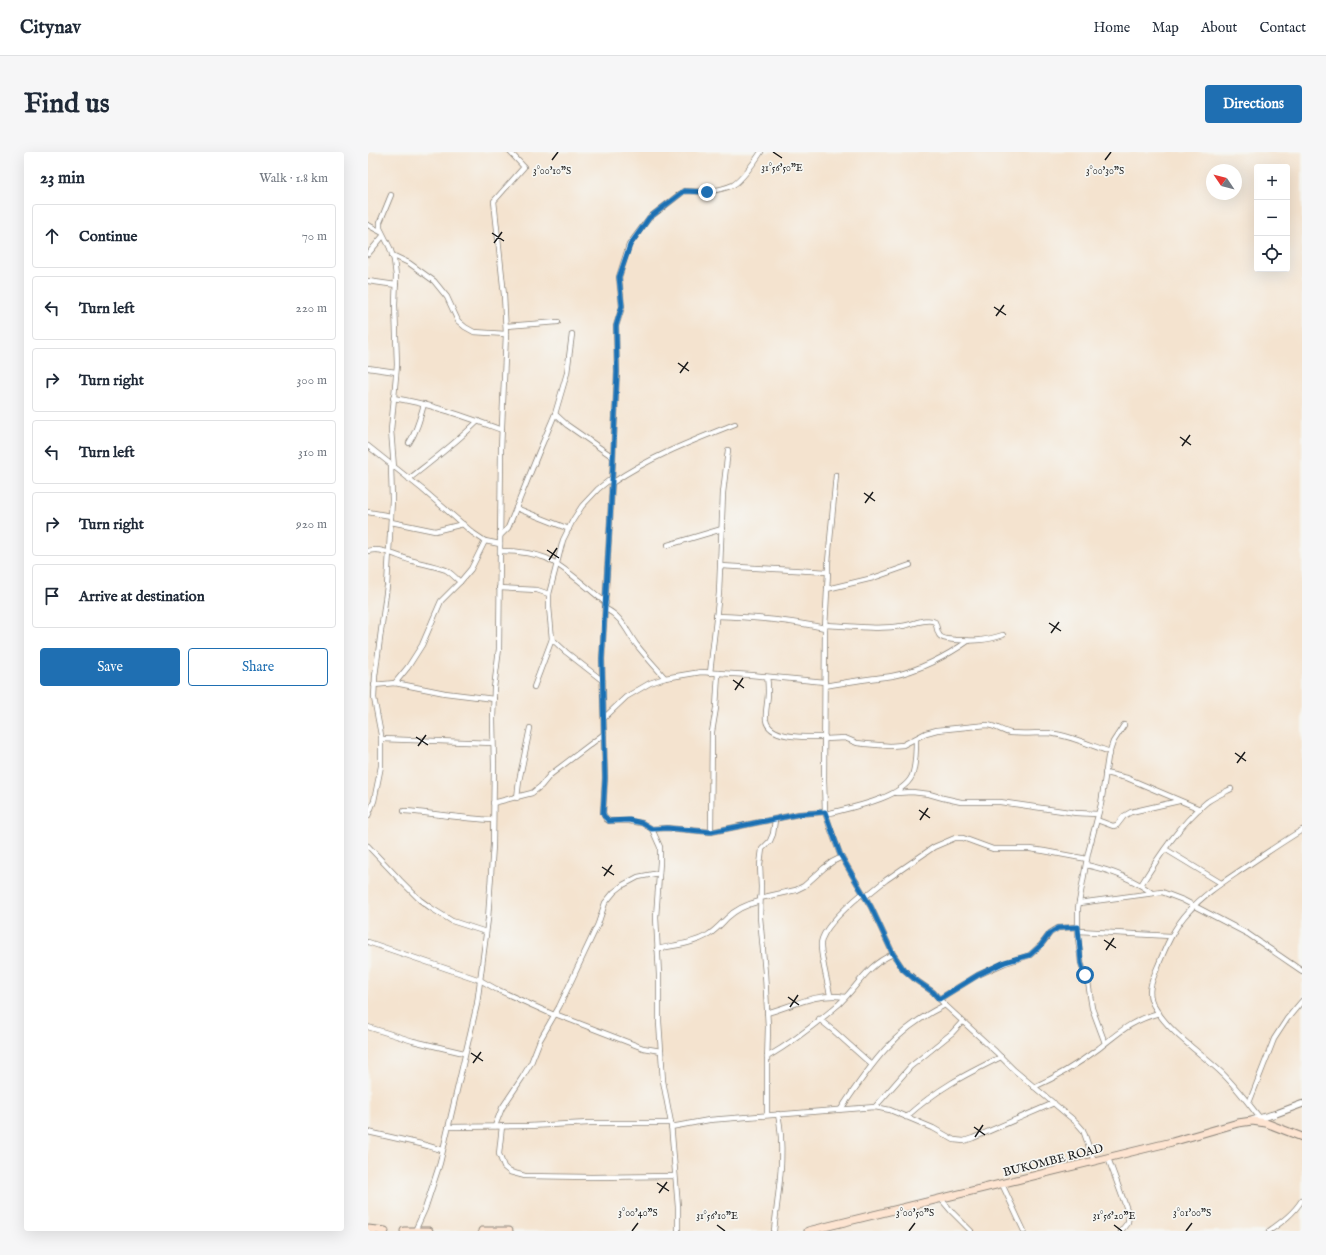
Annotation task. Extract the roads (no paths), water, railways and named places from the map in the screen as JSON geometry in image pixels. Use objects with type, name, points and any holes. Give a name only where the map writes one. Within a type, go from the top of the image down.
[{"type":"main road","name":"BUKOMBE ROAD","points":[[808,1231],[1172,1142],[1238,1123],[1252,1121],[1266,1123],[1302,1137]]},
{"type":"main road","points":[[368,1228],[385,1231]]},
{"type":"main road","points":[[404,1231],[429,1231]]},
{"type":"main road","points":[[484,1231],[509,1231]]},
{"type":"street","points":[[415,1231],[425,1209],[442,1150],[476,1004],[486,932],[491,877],[494,699],[499,649],[500,512],[506,334],[504,295],[494,201],[524,167],[510,152]]},
{"type":"street","points":[[761,152],[734,184],[707,192],[684,191],[649,218],[630,245],[619,277],[622,306],[616,326],[617,372],[606,609],[602,659],[605,785],[604,816],[609,821],[629,820],[642,823],[652,829],[673,828],[711,832],[799,814],[825,813],[882,799],[896,793],[912,792],[929,794],[961,802],[1000,802],[1076,814],[1098,814]]},
{"type":"street","points":[[368,816],[374,801],[381,766],[381,739],[374,685],[390,553],[393,467],[390,430],[396,372],[396,276],[392,255],[382,234],[380,222],[391,196]]},
{"type":"street","points":[[368,225],[382,234]]},
{"type":"street","points":[[368,254],[382,234]]},
{"type":"street","points":[[392,255],[409,263],[434,281],[446,297],[458,321],[465,327],[474,332],[506,334]]},
{"type":"street","points":[[368,282],[396,285]]},
{"type":"street","points":[[506,326],[558,322]]},
{"type":"street","points":[[500,536],[508,528],[555,414],[567,373],[572,334]]},
{"type":"street","points":[[368,368],[396,372]]},
{"type":"street","points":[[393,398],[424,404],[502,430]]},
{"type":"street","points":[[409,443],[419,424],[424,404]]},
{"type":"street","points":[[555,414],[613,457]]},
{"type":"street","points":[[409,479],[442,454],[478,421]]},
{"type":"street","points":[[534,687],[552,639],[549,594],[563,540],[582,506],[598,489],[662,453],[735,424]]},
{"type":"street","points":[[368,446],[485,541],[500,544]]},
{"type":"street","points":[[710,673],[721,566],[724,474],[728,450]]},
{"type":"street","points":[[836,475],[828,562],[825,626],[825,813],[831,830],[842,857],[871,907],[893,954],[903,969],[933,992],[944,1005],[1014,1070],[1076,1122],[1083,1130],[1094,1161]]},
{"type":"street","points":[[516,508],[569,528]]},
{"type":"street","points":[[368,512],[391,516]]},
{"type":"street","points":[[391,522],[435,531],[463,524]]},
{"type":"street","points":[[668,545],[722,529]]},
{"type":"street","points":[[395,683],[422,644],[441,601],[471,569],[485,541]]},
{"type":"street","points":[[369,550],[390,553],[447,571],[460,582]]},
{"type":"street","points":[[500,551],[530,553],[547,559],[606,603]]},
{"type":"street","points":[[827,589],[873,578],[910,565]]},
{"type":"street","points":[[721,566],[828,572]]},
{"type":"street","points":[[499,588],[537,590],[549,594]]},
{"type":"street","points":[[606,609],[614,613],[620,620],[636,644],[665,678]]},
{"type":"street","points":[[716,616],[745,617],[825,626],[880,628],[914,624],[928,619],[935,622],[939,634],[941,637],[946,639],[968,641],[985,640],[1003,635]]},
{"type":"street","points":[[552,639],[602,681]]},
{"type":"street","points":[[604,718],[626,697],[650,682],[665,678],[701,672],[768,677],[825,684],[879,677],[891,677],[903,674],[934,661],[968,641]]},
{"type":"street","points":[[711,832],[712,732],[716,708],[718,673]]},
{"type":"street","points":[[768,677],[767,725],[783,735],[846,738],[857,743],[890,746],[903,745],[926,733],[937,730],[993,726],[1010,733],[1048,733],[1066,737],[1110,752]]},
{"type":"street","points":[[374,685],[395,683],[445,694],[494,699]]},
{"type":"street","points":[[368,694],[374,693]]},
{"type":"street","points":[[1105,1043],[1092,1008],[1088,982],[1081,963],[1078,929],[1079,903],[1110,752],[1124,725]]},
{"type":"street","points":[[517,798],[530,728]]},
{"type":"street","points":[[493,803],[532,793],[562,766],[604,734]]},
{"type":"street","points":[[381,739],[494,743]]},
{"type":"street","points":[[896,793],[912,775],[916,751],[916,739]]},
{"type":"street","points":[[1105,773],[1127,778],[1200,809]]},
{"type":"street","points":[[1141,885],[1182,827],[1207,802],[1231,789]]},
{"type":"street","points":[[1096,820],[1113,826],[1117,825],[1124,816],[1131,812],[1180,801]]},
{"type":"street","points":[[404,811],[493,820]]},
{"type":"street","points":[[767,1115],[767,1013],[760,917],[760,865],[762,850],[773,834],[775,820]]},
{"type":"street","points":[[652,829],[660,848],[656,917],[659,975],[659,1022],[663,1081],[671,1125],[678,1207],[678,1231]]},
{"type":"street","points":[[1260,1118],[1223,1074],[1178,1034],[1159,1013],[1149,995],[1153,979],[1166,944],[1189,911],[1221,883],[1302,830]]},
{"type":"street","points":[[830,995],[822,950],[823,937],[834,921],[864,895],[934,847],[955,838],[963,838],[993,850],[1030,849],[1087,859]]},
{"type":"street","points":[[368,846],[420,900],[452,921],[486,932]]},
{"type":"street","points":[[1165,849],[1221,883]]},
{"type":"street","points":[[657,948],[683,945],[701,939],[710,934],[736,911],[760,899],[796,890],[804,886],[828,865],[842,857]]},
{"type":"street","points":[[1086,865],[1103,868],[1141,885],[1152,893]]},
{"type":"street","points":[[495,1126],[502,1108],[528,1068],[540,1040],[554,1015],[598,924],[605,903],[614,892],[623,885],[638,877],[659,873]]},
{"type":"street","points":[[1079,903],[1162,892],[1183,900],[1248,934],[1302,971]]},
{"type":"street","points":[[939,999],[988,970],[1005,962],[1030,955],[1041,945],[1050,933],[1058,928],[1171,936]]},
{"type":"street","points":[[368,942],[480,980],[496,989],[554,1015],[636,1045],[661,1051]]},
{"type":"street","points":[[767,1057],[795,1039],[845,997],[870,968],[882,959],[893,954]]},
{"type":"street","points":[[767,1013],[814,997],[830,995],[845,997]]},
{"type":"street","points":[[1248,1103],[1274,1039],[1287,1019],[1302,1001]]},
{"type":"street","points":[[842,1109],[872,1065],[893,1040],[927,1014],[944,1005]]},
{"type":"street","points":[[1034,1087],[1052,1079],[1132,1023],[1159,1013]]},
{"type":"street","points":[[819,1019],[872,1065]]},
{"type":"street","points":[[875,1107],[910,1067],[952,1033],[962,1022]]},
{"type":"street","points":[[368,1027],[413,1041],[464,1053]]},
{"type":"street","points":[[906,1117],[945,1086],[1001,1057]]},
{"type":"street","points":[[448,1127],[528,1126],[590,1123],[671,1125],[708,1120],[875,1107],[890,1110],[933,1128],[954,1140],[964,1140],[973,1138],[1054,1104]]},
{"type":"street","points":[[1252,1121],[1302,1104]]},
{"type":"street","points":[[774,1231],[782,1156],[782,1133],[778,1114]]},
{"type":"street","points":[[502,1126],[499,1154],[504,1167],[510,1172],[525,1176],[591,1178],[675,1176]]},
{"type":"street","points":[[368,1132],[442,1150]]},
{"type":"street","points":[[1108,1158],[1128,1215],[1128,1222],[1121,1231]]},
{"type":"street","points":[[1002,1184],[1024,1231]]},
{"type":"street","points":[[941,1199],[970,1231]]},
{"type":"street","points":[[1269,1231],[1290,1216],[1302,1201]]}]
